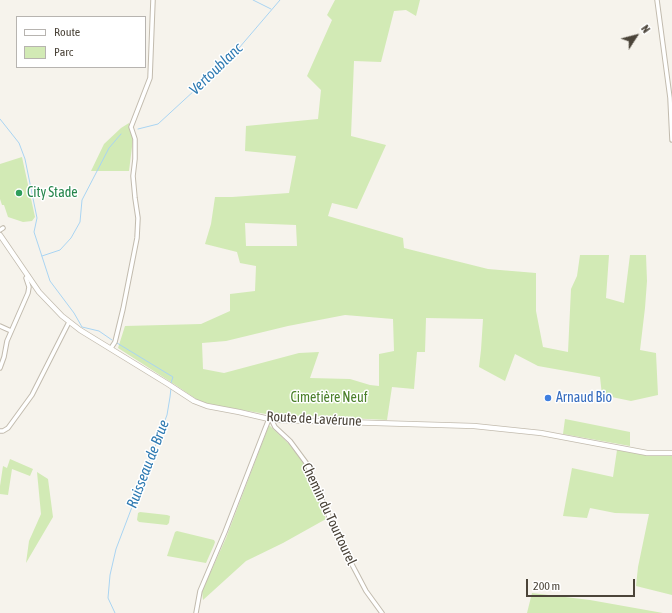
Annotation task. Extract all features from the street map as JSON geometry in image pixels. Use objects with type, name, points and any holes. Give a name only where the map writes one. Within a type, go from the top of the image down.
[{"type":"street","points":[[111,348],[123,309],[138,238],[138,218],[133,176],[135,139],[131,127],[150,78],[153,0]]},
{"type":"street","points":[[657,0],[670,98],[672,140]]},
{"type":"street","name":"Route de Lavérune","points":[[0,236],[39,292],[68,322],[201,404],[270,419],[474,426],[541,433],[647,453],[672,453]]},
{"type":"street","points":[[0,368],[3,363],[7,341],[28,293],[29,287],[26,278],[28,276]]},
{"type":"street","points":[[0,431],[8,428],[32,395],[68,322]]},
{"type":"street","points":[[0,326],[11,331]]},
{"type":"street","points":[[0,354],[5,355]]},
{"type":"street","points":[[196,613],[200,591],[270,419]]},
{"type":"street","name":"Chemin du Tourtourel","points":[[270,419],[275,427],[290,441],[307,464],[337,536],[366,591],[382,613]]},
{"type":"green space","name":"Cimetière Neuf","points":[[335,0],[420,0],[416,16],[406,10],[394,11],[381,62],[354,61],[351,136],[386,145],[357,209],[332,203],[328,216],[403,238],[404,248],[488,269],[536,273],[536,311],[543,347],[568,352],[571,289],[577,276],[580,255],[609,255],[606,298],[624,303],[630,255],[646,255],[647,281],[640,350],[656,353],[658,395],[631,401],[602,395],[600,377],[538,366],[515,354],[505,381],[479,367],[483,319],[426,318],[425,352],[417,352],[414,389],[392,387],[387,420],[278,416],[206,404],[118,348],[125,326],[201,324],[230,311],[230,294],[255,291],[256,266],[240,263],[237,252],[205,244],[211,224],[215,197],[289,193],[296,156],[245,151],[246,126],[318,119],[321,90],[307,76],[332,20],[327,15]],"holes":[[[245,223],[296,225],[297,246],[246,246]],[[345,315],[393,319],[394,351],[379,354],[379,386],[350,379],[310,378],[319,352],[299,353],[224,373],[203,369],[202,343],[226,341],[288,326]]]},
{"type":"green space","points":[[129,123],[133,139],[129,171],[91,171],[104,144],[121,128]]},
{"type":"green space","points":[[22,157],[35,217],[32,221],[23,222],[8,217],[4,205],[2,205],[0,199],[0,164]]},
{"type":"green space","points":[[565,419],[630,432],[630,446],[563,434]]},
{"type":"green space","points":[[269,425],[288,443],[306,466],[326,519],[283,543],[246,561],[203,600],[202,591],[226,538]]},
{"type":"green space","points":[[617,450],[654,456],[672,455],[672,595],[636,586],[638,567],[649,514],[615,513],[590,508],[587,518],[563,516],[572,468],[613,477]]},
{"type":"green space","points":[[10,459],[33,469],[30,476],[12,469],[8,495],[0,494],[3,466],[7,468]]},
{"type":"green space","points":[[37,472],[48,479],[53,517],[26,563],[29,541],[41,514]]},
{"type":"green space","points":[[138,513],[170,516],[169,523],[167,525],[139,522],[137,520]]},
{"type":"green space","points":[[177,531],[214,540],[214,545],[206,563],[167,556],[175,532]]},
{"type":"green space","points":[[532,593],[590,600],[663,613],[527,613]]},
{"type":"waterway","name":"Vertoublanc","points":[[253,0],[271,9]]},
{"type":"waterway","name":"Vertoublanc","points":[[138,129],[158,124],[233,55],[280,0]]},
{"type":"waterway","name":"Ruisseau de Brue","points":[[0,119],[19,143],[25,159],[37,218],[34,232],[50,281],[74,313],[82,327],[99,331],[112,340]]},
{"type":"waterway","name":"Vertoublanc","points":[[42,256],[60,250],[71,238],[80,222],[82,200],[109,148],[121,134]]},
{"type":"waterway","name":"Ruisseau de Brue","points":[[117,343],[173,377],[171,383]]},
{"type":"waterway","name":"Ruisseau de Brue","points":[[115,613],[108,598],[110,575],[116,549],[167,415],[171,388]]},
{"type":"place","name":"City Stade","points":[[19,193]]},
{"type":"place","name":"Arnaud Bio","points":[[548,398]]}]
